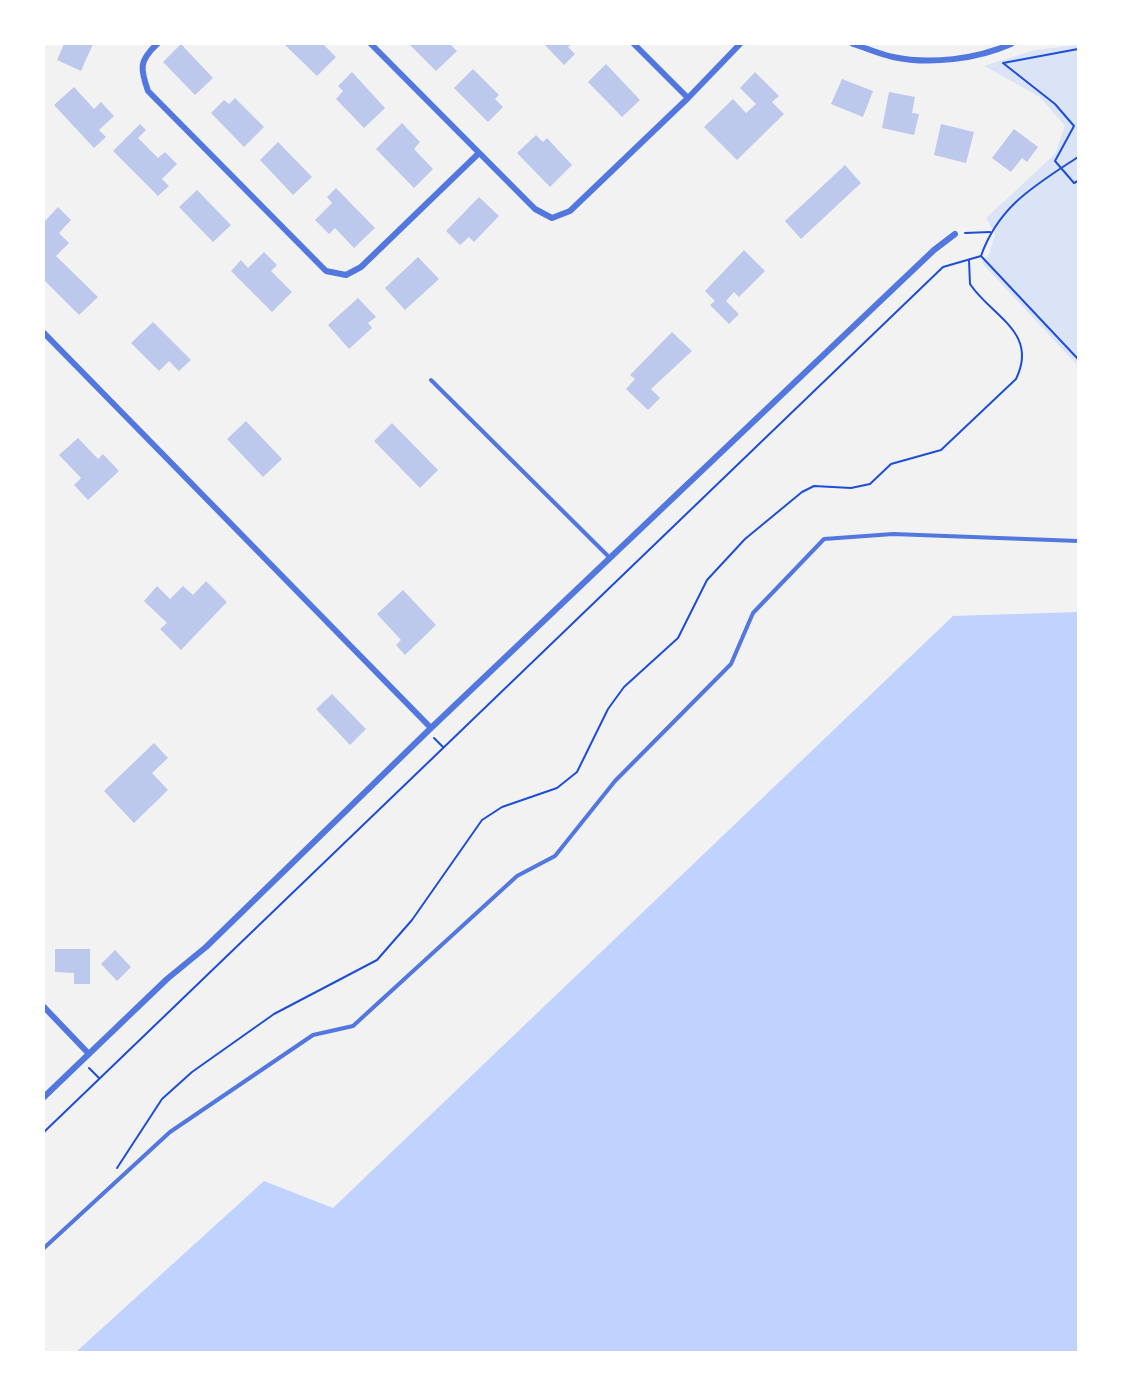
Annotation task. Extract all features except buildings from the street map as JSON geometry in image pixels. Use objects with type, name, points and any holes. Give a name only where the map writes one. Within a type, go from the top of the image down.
[{"type":"street","points":[[157,44],[144,56],[141,73],[148,91],[326,271],[346,275],[362,267],[479,153]]},
{"type":"street","points":[[371,44],[535,209],[552,218],[570,211],[688,98],[740,44]]},
{"type":"street","points":[[634,44],[688,98]]},
{"type":"street","points":[[853,44],[894,57],[948,60],[998,50],[1011,44]]},
{"type":"street","points":[[44,1098],[167,979],[206,947],[430,730],[934,250],[955,234]]},
{"type":"street","points":[[44,333],[430,730]]},
{"type":"street","points":[[44,1006],[89,1054]]},
{"type":"lane","points":[[431,380],[611,558]]},
{"type":"lane","points":[[44,1248],[170,1132],[313,1035],[353,1026],[517,876],[555,856],[615,781],[732,664],[753,613],[824,539],[893,534],[1078,541]]},
{"type":"path","points":[[1078,49],[1003,63],[1055,104],[1074,126],[1055,161],[1074,183],[1078,181]]},
{"type":"path","points":[[981,256],[990,232],[1023,195],[1039,181],[1078,157]]},
{"type":"path","points":[[955,234],[990,232]]},
{"type":"path","points":[[44,1132],[943,267],[981,256]]},
{"type":"path","points":[[981,256],[1078,359]]},
{"type":"path","points":[[116,1168],[154,1110],[174,1086],[274,1014],[377,960],[412,920],[482,820],[502,807],[557,788],[577,772],[608,709],[624,687],[678,638],[708,580],[745,539],[802,492],[814,486],[851,488],[870,484],[891,464],[941,450],[1016,379],[1023,363],[1023,352],[1009,324],[970,284],[969,260]]},
{"type":"path","points":[[430,730],[444,747]]},
{"type":"path","points":[[82,1061],[99,1078]]},
{"type":"shaded area","points":[[1078,45],[1078,366],[982,263],[989,254],[995,234],[986,218],[1055,154],[1065,126],[1040,97],[984,66],[1035,50]]},
{"type":"water","points":[[1078,612],[1078,1352],[76,1352],[264,1181],[333,1208],[953,616]]}]
